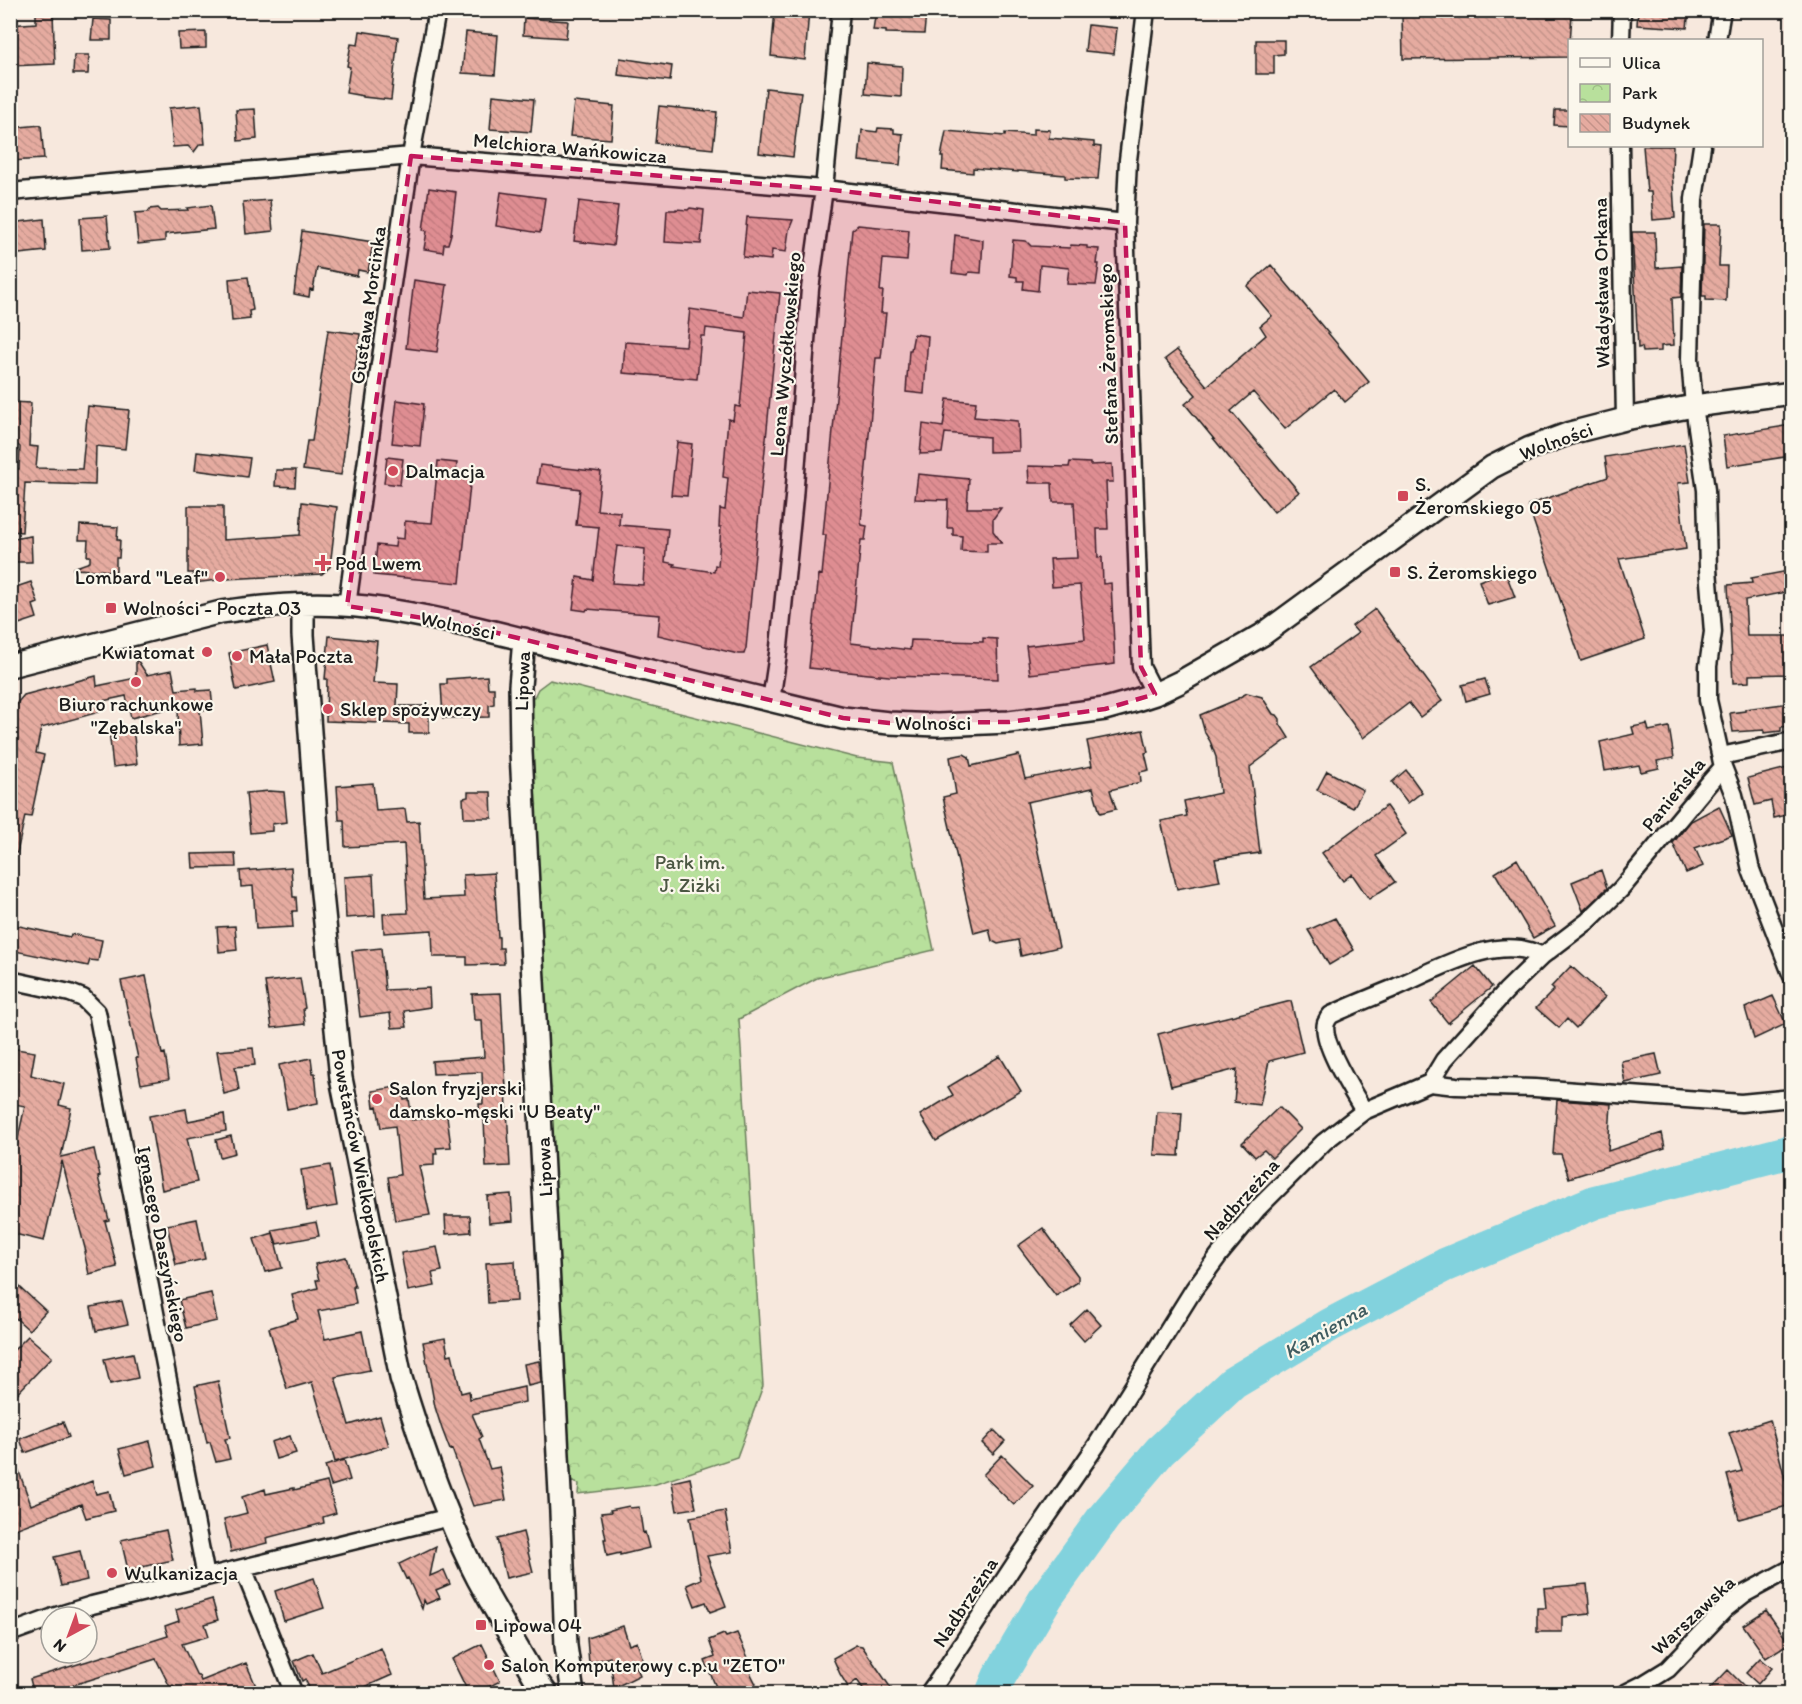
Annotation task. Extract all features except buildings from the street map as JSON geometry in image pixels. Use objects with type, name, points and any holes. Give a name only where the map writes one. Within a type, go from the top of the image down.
[{"type":"street","name":"Gustawa Morcinka","points":[[347,606],[411,156],[437,10]]},
{"type":"street","name":"Leona Wyczółkowskiego","points":[[771,701],[779,647],[794,498],[810,289],[824,189],[841,10]]},
{"type":"street","name":"Stefana Żeromskiego","points":[[1146,10],[1128,160],[1125,223],[1141,667],[1155,694]]},
{"type":"street","points":[[1621,39],[1622,10]]},
{"type":"street","points":[[1717,39],[1722,10]]},
{"type":"street","name":"Władysława Orkana","points":[[1620,147],[1625,419]]},
{"type":"street","points":[[1694,406],[1690,359],[1694,210],[1702,147]]},
{"type":"street","name":"Melchiora Wańkowicza","points":[[10,192],[411,156],[824,189],[1125,223]]},
{"type":"street","name":"Wolności","points":[[10,666],[221,612],[254,607],[347,606],[461,624],[843,718],[937,725],[1009,722],[1063,716],[1105,709],[1155,694],[1262,635],[1492,467],[1530,448],[1570,433],[1625,419],[1694,406],[1791,393]]},
{"type":"street","name":"Panieńska","points":[[1430,1083],[1444,1060],[1506,991],[1542,956],[1588,921],[1621,889],[1709,783],[1722,762],[1708,700],[1708,666],[1713,632],[1708,569],[1706,490],[1694,406]]},
{"type":"street","name":"Powstańców Wielkopolskich","points":[[303,605],[303,635],[321,884],[341,1078],[401,1378],[416,1426],[450,1517],[478,1577],[535,1678],[547,1694]]},
{"type":"street","name":"Lipowa","points":[[524,639],[520,686],[521,752],[561,1502],[566,1646],[573,1694]]},
{"type":"street","points":[[1791,741],[1722,762],[1734,795],[1751,870],[1791,976]]},
{"type":"street","points":[[1364,1111],[1340,1069],[1327,1040],[1325,1024],[1331,1015],[1441,966],[1480,952],[1530,950],[1542,956]]},
{"type":"street","name":"Ignacego Daszyńskiego","points":[[10,980],[70,993],[83,998],[97,1011],[206,1577]]},
{"type":"street","name":"Nadbrzeżna","points":[[928,1694],[1096,1446],[1194,1289],[1219,1255],[1258,1208],[1324,1142],[1364,1111],[1430,1083],[1741,1103],[1791,1098]]},
{"type":"street","points":[[92,1605],[450,1517]]},
{"type":"street","points":[[243,1568],[294,1694]]},
{"type":"street","name":"Warszawska","points":[[1624,1694],[1668,1669],[1725,1609],[1744,1594],[1791,1568]]},
{"type":"street","points":[[10,1633],[39,1622]]},
{"type":"highlighted area","points":[[411,156],[824,189],[1125,223],[1141,667],[1155,694],[1105,709],[1009,722],[889,723],[843,718],[461,624],[347,606]]},
{"type":"green space","name":"Park im. J. Ziżki","points":[[550,680],[857,758],[893,762],[934,950],[817,978],[739,1019],[763,1386],[737,1457],[653,1485],[578,1494],[579,1484],[570,1483],[528,704],[530,696],[534,697],[538,689]]},
{"type":"waterway","name":"Kamienna","points":[[992,1694],[999,1677],[1047,1596],[1104,1517],[1160,1451],[1233,1383],[1330,1325],[1445,1265],[1595,1202],[1792,1151]]},
{"type":"place","name":"Dalmacja","points":[[393,471]]},
{"type":"place","name":"S. Żeromskiego 05","points":[[1403,496]]},
{"type":"place","name":"Pod Lwem","points":[[323,563]]},
{"type":"place","name":"S. Żeromskiego","points":[[1395,572]]},
{"type":"place","name":"Lombard \"Leaf\"","points":[[220,577]]},
{"type":"place","name":"Wolności - Poczta 03","points":[[111,608]]},
{"type":"place","name":"Kwiatomat","points":[[207,652]]},
{"type":"place","name":"Mała Poczta","points":[[237,656]]},
{"type":"place","name":"Biuro rachunkowe \"Zębalska\"","points":[[136,682]]},
{"type":"place","name":"Sklep spożywczy","points":[[328,709]]},
{"type":"place","name":"Salon fryzjerski damsko-męski \"U Beaty\"","points":[[377,1099]]},
{"type":"place","name":"Wulkanizacja","points":[[112,1573]]},
{"type":"place","name":"Lipowa 04","points":[[481,1625]]},
{"type":"place","name":"Salon Komputerowy c.p.u \"ZETO\"","points":[[489,1665]]}]
